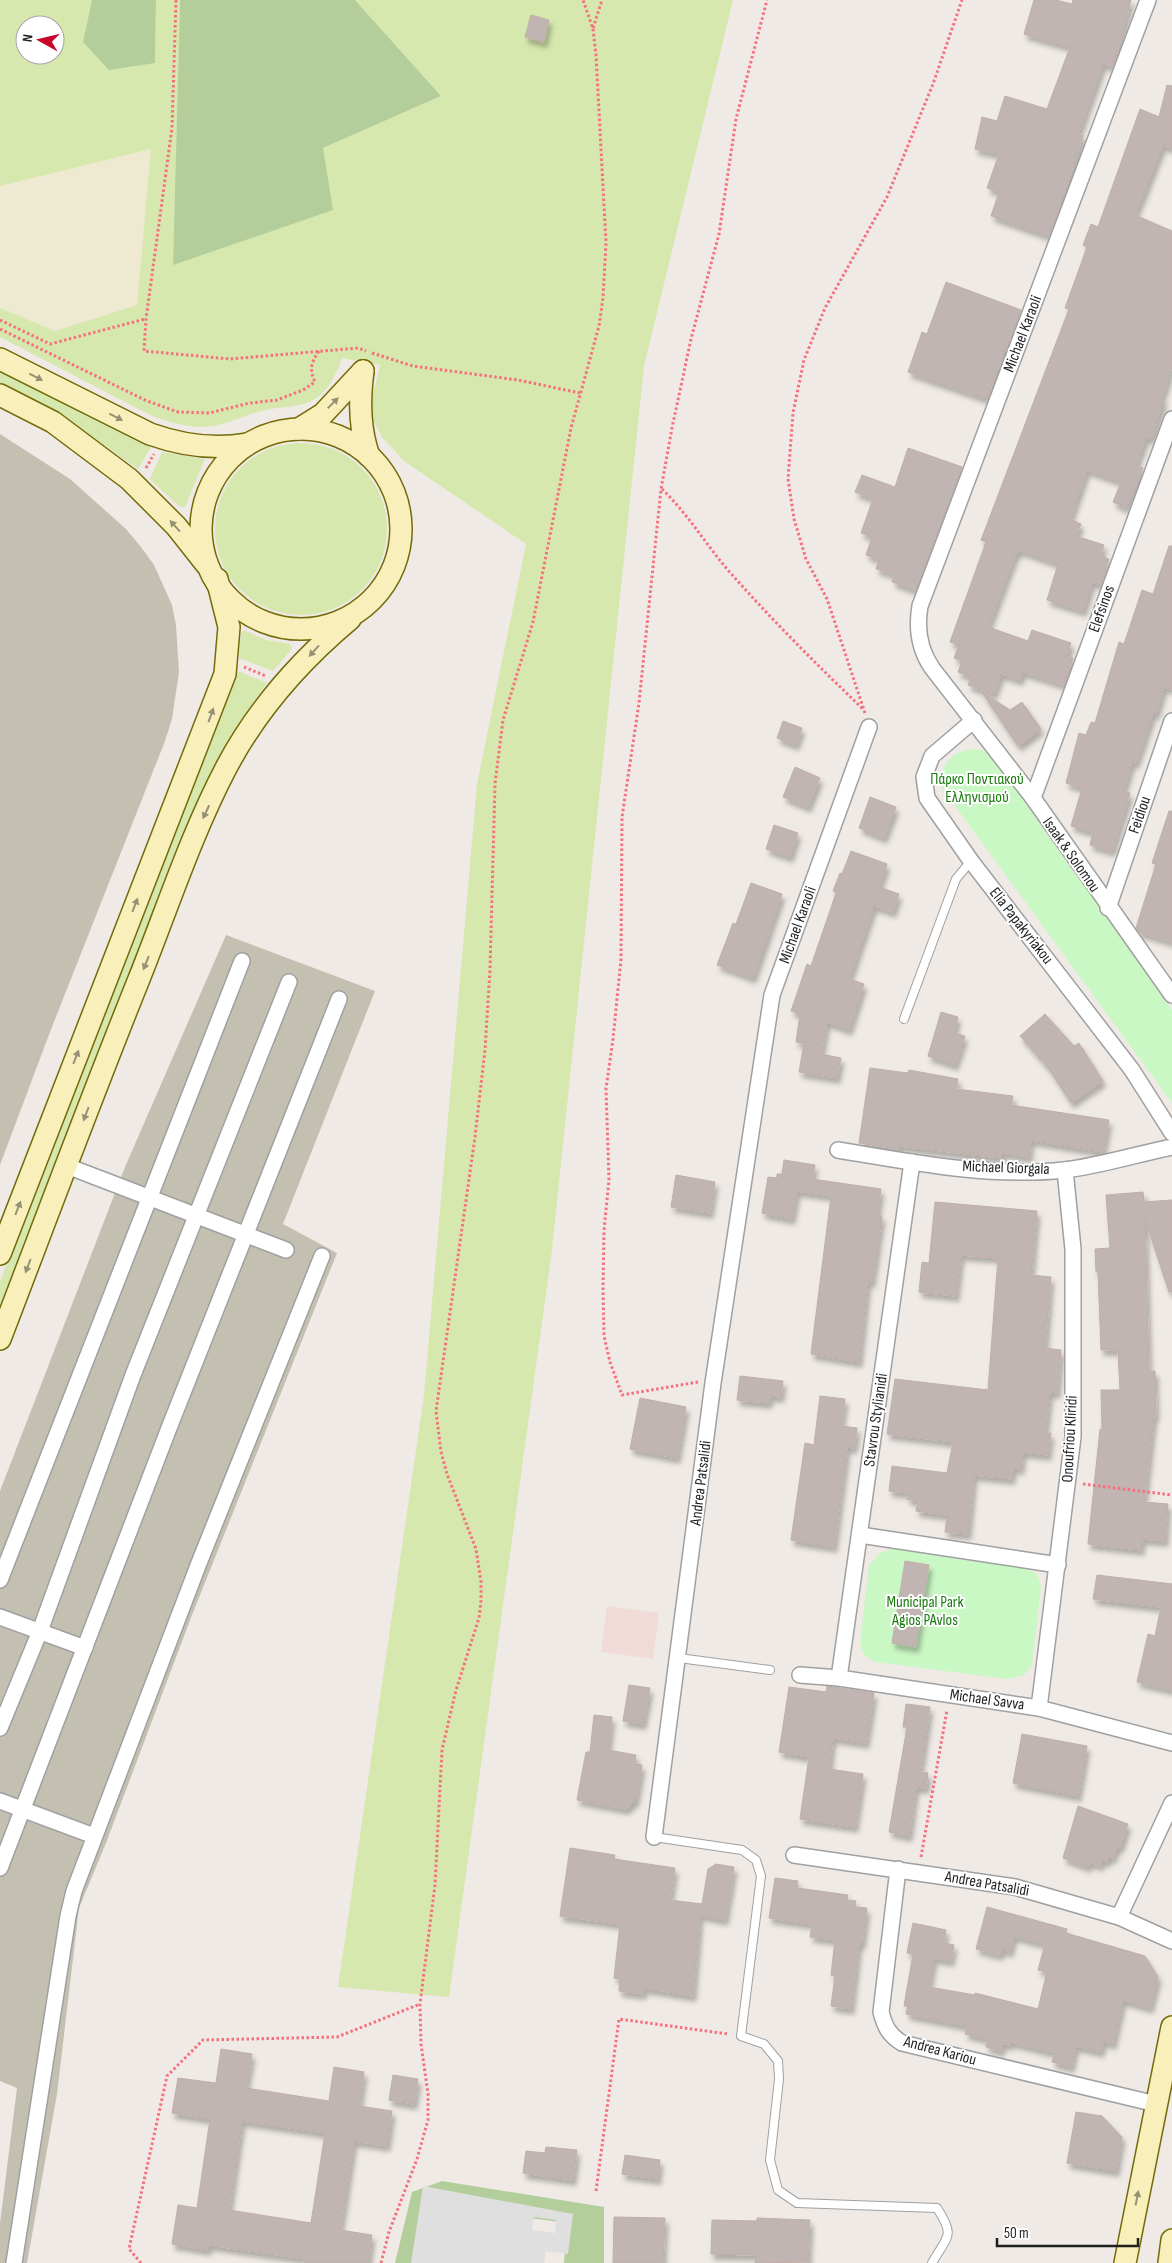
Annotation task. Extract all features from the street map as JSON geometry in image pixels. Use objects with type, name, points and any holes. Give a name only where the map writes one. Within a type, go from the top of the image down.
[{"type":"street","name":"Michael Karaoli","points":[[932,668],[924,657],[920,642],[918,618],[920,606],[1148,0]]},
{"type":"street","points":[[0,359],[150,434],[171,442],[210,446],[248,444]]},
{"type":"street","points":[[299,429],[323,414],[363,371],[359,401],[361,426],[369,456]]},
{"type":"street","points":[[0,395],[53,422],[129,479],[176,526],[239,606],[251,615],[270,625],[300,630],[320,630],[336,626],[350,619]]},
{"type":"street","name":"Elefsinos","points":[[1033,798],[1172,420]]},
{"type":"street","points":[[0,1254],[225,674],[229,627],[217,579],[204,547],[202,530],[205,500],[210,485],[224,464],[248,444],[277,432],[299,429],[340,436],[354,442],[369,456],[388,481],[396,497],[402,529],[396,561],[380,590],[320,644],[275,695],[251,727],[226,768],[200,825],[0,1339]]},
{"type":"street","name":"Isaak & Solomou","points":[[932,668],[1033,798],[1108,908],[1172,995]]},
{"type":"street","name":"Elia Papakyriakou","points":[[974,720],[932,756],[927,766],[924,788],[931,806],[1132,1070],[1172,1133]]},
{"type":"street","name":"Feidiou","points":[[1108,908],[1172,722]]},
{"type":"street","name":"Michael Karaoli","points":[[750,1129],[772,995],[869,727]]},
{"type":"street","points":[[0,1580],[151,1198],[242,961]]},
{"type":"street","points":[[0,1728],[40,1631],[133,1375],[289,982]]},
{"type":"street","points":[[0,1868],[169,1428],[339,999]]},
{"type":"street","name":"Andrea Patsalidi","points":[[654,1837],[714,1383],[750,1129]]},
{"type":"street","name":"Michael Giorgala","points":[[838,1150],[912,1162],[989,1171],[1065,1170],[1172,1147]]},
{"type":"street","name":"Stavrou Stylianidi","points":[[839,1678],[912,1162]]},
{"type":"street","points":[[67,1166],[286,1250]]},
{"type":"street","name":"Onoufriou Kliridi","points":[[1039,1708],[1073,1437],[1073,1249],[1065,1170]]},
{"type":"street","points":[[14,2263],[68,1916],[94,1836],[199,1563],[322,1256]]},
{"type":"street","points":[[860,1535],[1058,1565]]},
{"type":"street","points":[[0,1617],[85,1648]]},
{"type":"street","name":"Michael Savva","points":[[800,1674],[839,1678],[1039,1708],[1172,1743]]},
{"type":"street","points":[[0,1801],[94,1836]]},
{"type":"street","points":[[1120,1917],[1172,1803]]},
{"type":"street","name":"Andrea Patsalidi","points":[[794,1856],[898,1869],[1015,1887],[1120,1917],[1172,1941]]},
{"type":"street","name":"Andrea Kariou","points":[[898,1869],[881,2012],[884,2026],[892,2036],[902,2043],[1156,2104]]},
{"type":"street","points":[[1125,2263],[1172,2027]]},
{"type":"street","points":[[1169,2263],[1172,2240]]},
{"type":"lane","points":[[904,1019],[956,878],[971,861]]},
{"type":"lane","points":[[679,1658],[770,1670]]},
{"type":"lane","points":[[654,1837],[742,1850],[756,1860],[761,1876],[742,2036],[764,2044],[778,2061],[779,2079],[770,2160],[778,2190],[797,2203],[937,2208],[948,2225],[948,2236],[932,2263]]},
{"type":"path","points":[[144,351],[146,319],[172,128],[176,0]]},
{"type":"path","points":[[381,2263],[389,2232],[404,2187],[417,2159],[428,2120],[428,2094],[421,2044],[420,2004],[435,1885],[442,1750],[456,1690],[479,1618],[481,1601],[481,1582],[476,1549],[441,1452],[437,1402],[475,1137],[485,1050],[490,970],[496,784],[504,720],[533,622],[570,428],[599,326],[603,298],[606,243],[593,29],[583,0]]},
{"type":"path","points":[[593,29],[602,0]]},
{"type":"path","points":[[714,1383],[701,1382],[622,1394],[610,1362],[604,1336],[604,1230],[609,1180],[606,1089],[621,959],[622,817],[639,703],[661,489],[691,339],[719,234],[736,119],[768,0]]},
{"type":"path","points":[[869,727],[827,598],[806,559],[794,519],[788,479],[793,413],[804,360],[825,308],[887,197],[933,84],[962,0]]},
{"type":"path","points":[[0,320],[50,344],[146,319]]},
{"type":"path","points":[[0,329],[154,404],[178,412],[194,414],[223,411],[250,403],[277,400],[303,390],[315,382],[311,373],[311,364],[319,351]]},
{"type":"path","points":[[143,473],[156,450]]},
{"type":"path","points":[[661,489],[681,508],[708,547],[799,649],[864,709]]},
{"type":"path","points":[[239,665],[272,678]]},
{"type":"path","points":[[1068,1483],[1172,1495]]},
{"type":"path","points":[[918,1872],[949,1695]]},
{"type":"path","points":[[141,2263],[129,2249],[167,2076],[203,2040],[337,2037],[420,2004]]},
{"type":"path","points":[[596,2191],[619,2020],[742,2036]]},
{"type":"shaded area","points":[[151,149],[137,305],[55,331],[0,308],[0,186]]},
{"type":"shaded area","points":[[0,434],[70,479],[126,529],[141,547],[154,565],[172,605],[176,625],[179,672],[172,719],[165,741],[50,1032],[0,1165]]},
{"type":"shaded area","points":[[226,935],[375,991],[283,1224],[337,1253],[192,1615],[106,1843],[79,1908],[57,2094],[27,2263],[0,2263],[0,2223],[17,2088],[0,2081],[0,1491],[125,1167]]},
{"type":"shaded area","points":[[607,1606],[659,1613],[653,1659],[601,1652]]},
{"type":"shaded area","points":[[423,2186],[573,2214],[568,2254],[546,2251],[544,2263],[411,2263]],"holes":[[[534,2217],[556,2220],[555,2233],[532,2230]]]},
{"type":"green space","points":[[0,0],[92,0],[83,42],[155,63],[156,0],[180,0],[173,265],[323,148],[441,96],[355,0],[733,0],[644,366],[552,1250],[449,1997],[338,1987],[424,1395],[477,784],[526,544],[404,461],[383,438],[374,422],[371,404],[380,365],[342,358],[328,386],[320,395],[309,402],[259,411],[218,425],[195,427],[171,422],[148,414],[0,337],[0,308],[55,331],[137,305],[151,149],[0,186]]},
{"type":"green space","points":[[92,0],[156,0],[155,63],[109,70],[83,42]]},
{"type":"green space","points":[[180,0],[355,0],[441,96],[323,148],[333,210],[173,265]]},
{"type":"green space","points":[[0,372],[151,447],[138,469],[65,417],[0,383]]},
{"type":"green space","points":[[309,443],[326,446],[342,453],[356,462],[368,474],[384,504],[387,529],[386,546],[381,562],[368,584],[356,596],[326,612],[293,615],[276,612],[260,605],[246,596],[234,584],[218,554],[215,521],[218,504],[225,488],[234,474],[246,462],[276,446]]},
{"type":"green space","points":[[162,452],[205,459],[185,507],[179,506],[150,479]]},
{"type":"green space","points":[[244,630],[266,640],[290,644],[292,649],[273,671],[239,658],[241,633]]},
{"type":"green space","points":[[238,671],[267,683],[233,732],[201,794],[0,1313],[0,1281]]},
{"type":"green space","name":"Πάρκο Ποντιακού Ελληνισμού","points":[[970,749],[981,750],[990,754],[1172,1010],[1172,1103],[942,788],[944,767],[947,762],[956,754]]},
{"type":"green space","name":"Municipal Park Agios PAvlos","points":[[894,1548],[1025,1567],[1037,1574],[1041,1587],[1032,1665],[1024,1675],[1007,1679],[874,1662],[863,1654],[860,1642],[869,1565],[880,1553]]},
{"type":"green space","points":[[442,2181],[604,2207],[604,2263],[564,2263],[567,2223],[443,2206],[416,2263],[395,2263],[412,2192]]},
{"type":"building","points":[[1034,0],[1056,0],[1072,4],[1073,0],[1131,0],[1113,67],[1103,64],[1078,134],[1083,136],[1049,236],[991,216],[999,192],[987,188],[999,154],[975,149],[982,117],[997,121],[1005,96],[1047,109],[1070,47],[1024,34]]},
{"type":"building","points":[[531,15],[549,20],[544,42],[525,37]]},
{"type":"building","points":[[1167,85],[1172,86],[1172,149],[1163,145],[1135,215],[1172,231],[1172,367],[1161,399],[1164,400],[1151,439],[1146,437],[1136,465],[1143,468],[1126,508],[1113,502],[1121,482],[1087,470],[1070,519],[1081,524],[1076,536],[1104,545],[1100,556],[1109,559],[1101,585],[1092,582],[1083,611],[1047,600],[1058,564],[1019,550],[1018,554],[1016,553],[988,627],[1028,641],[1032,630],[1071,643],[1067,656],[1073,658],[1064,685],[1023,672],[1020,680],[1001,674],[994,694],[968,685],[971,677],[958,672],[962,661],[954,658],[959,645],[950,642],[986,542],[981,540],[1069,309],[1065,308],[1087,247],[1083,245],[1091,224],[1098,227],[1140,109],[1159,117]]},
{"type":"building","points":[[946,282],[1021,310],[1006,351],[1004,350],[987,399],[908,372],[922,332],[927,334]]},
{"type":"building","points":[[908,448],[962,467],[916,590],[892,582],[895,575],[876,569],[879,559],[866,555],[872,537],[861,533],[873,499],[855,492],[862,475],[895,487]]},
{"type":"building","points":[[1169,546],[1172,546],[1172,689],[1164,687],[1156,714],[1153,713],[1136,763],[1132,762],[1123,792],[1130,793],[1112,851],[1090,845],[1093,832],[1071,826],[1082,788],[1066,783],[1079,733],[1086,735],[1091,722],[1095,723],[1119,642],[1124,644],[1142,590],[1153,594]]},
{"type":"building","points":[[981,691],[1010,710],[1022,702],[1041,729],[1018,746]]},
{"type":"building","points":[[783,721],[802,728],[796,745],[777,738]]},
{"type":"building","points":[[795,767],[820,778],[808,807],[783,797]]},
{"type":"building","points":[[870,797],[896,807],[884,838],[859,828]]},
{"type":"building","points":[[1169,811],[1172,811],[1172,942],[1139,932],[1136,928],[1156,864],[1152,863]]},
{"type":"building","points":[[774,825],[798,833],[790,857],[766,849]]},
{"type":"building","points":[[851,851],[887,864],[879,887],[899,894],[893,912],[874,906],[849,979],[864,984],[849,1030],[827,1022],[821,1054],[841,1058],[837,1078],[799,1072],[804,1043],[796,1042],[800,1014],[791,1011],[807,964],[811,966],[836,893],[833,891]]},
{"type":"building","points":[[751,883],[782,894],[753,978],[717,965],[733,923],[736,924]]},
{"type":"building","points":[[941,1012],[958,1017],[954,1033],[965,1036],[955,1065],[928,1056]]},
{"type":"building","points":[[1045,1014],[1074,1046],[1079,1043],[1103,1081],[1071,1103],[1049,1069],[1020,1036]]},
{"type":"building","points":[[870,1068],[908,1073],[909,1070],[958,1079],[956,1089],[1013,1096],[1011,1105],[1109,1120],[1103,1152],[1031,1140],[1029,1157],[1002,1153],[1001,1158],[899,1146],[898,1149],[859,1143]]},
{"type":"building","points":[[784,1160],[815,1165],[812,1179],[881,1189],[877,1215],[882,1216],[872,1282],[868,1281],[859,1362],[811,1354],[831,1196],[797,1191],[792,1219],[762,1213],[768,1177],[777,1178],[777,1174],[782,1174]]},
{"type":"building","points":[[676,1175],[715,1182],[710,1213],[671,1207]]},
{"type":"building","points":[[1143,1192],[1144,1202],[1172,1200],[1172,1292],[1169,1292],[1145,1219],[1149,1371],[1155,1371],[1156,1416],[1154,1416],[1144,1502],[1168,1504],[1165,1541],[1142,1539],[1141,1550],[1088,1544],[1100,1429],[1102,1430],[1101,1390],[1120,1390],[1118,1350],[1101,1350],[1098,1272],[1096,1272],[1095,1249],[1110,1248],[1106,1195]]},
{"type":"building","points":[[935,1202],[1037,1211],[1031,1275],[1051,1277],[1045,1348],[1061,1350],[1057,1393],[1050,1392],[1045,1433],[1051,1433],[1048,1455],[1023,1452],[1021,1469],[1013,1468],[1012,1479],[974,1475],[968,1534],[945,1532],[947,1515],[916,1511],[918,1501],[907,1499],[908,1493],[889,1491],[892,1466],[947,1473],[953,1442],[887,1434],[895,1379],[988,1390],[998,1258],[961,1255],[956,1296],[919,1292],[922,1262],[929,1263]]},
{"type":"building","points":[[740,1376],[783,1381],[781,1397],[770,1396],[769,1403],[737,1400]]},
{"type":"building","points":[[820,1396],[845,1399],[841,1426],[857,1428],[854,1448],[847,1447],[834,1547],[791,1540],[805,1443],[814,1445]]},
{"type":"building","points":[[640,1398],[686,1407],[677,1458],[630,1449]]},
{"type":"building","points":[[905,1561],[929,1565],[916,1647],[892,1643]]},
{"type":"building","points":[[1097,1575],[1172,1584],[1172,1690],[1137,1682],[1148,1634],[1155,1636],[1161,1607],[1093,1599]]},
{"type":"building","points":[[629,1685],[650,1688],[643,1724],[623,1721]]},
{"type":"building","points":[[827,1686],[874,1693],[866,1743],[833,1738],[829,1769],[863,1774],[855,1827],[800,1819],[809,1757],[779,1752],[789,1687],[826,1692]]},
{"type":"building","points":[[906,1704],[930,1707],[920,1772],[928,1773],[926,1788],[916,1787],[909,1836],[889,1832],[907,1727],[903,1727]]},
{"type":"building","points":[[594,1715],[612,1717],[608,1750],[636,1755],[635,1764],[642,1765],[636,1800],[626,1809],[577,1800],[586,1752],[590,1752]]},
{"type":"building","points":[[1022,1734],[1087,1746],[1078,1796],[1013,1783]]},
{"type":"building","points":[[1078,1806],[1128,1824],[1120,1848],[1117,1847],[1113,1858],[1109,1857],[1107,1862],[1102,1860],[1100,1866],[1090,1862],[1088,1867],[1063,1858]]},
{"type":"building","points":[[570,1848],[615,1855],[614,1859],[675,1868],[670,1900],[702,1904],[708,1869],[716,1864],[734,1867],[725,1920],[700,1915],[693,1996],[644,1988],[643,1994],[619,1991],[620,1979],[614,1978],[620,1924],[560,1916]]},
{"type":"building","points":[[775,1878],[798,1881],[797,1888],[848,1895],[847,1900],[856,1901],[855,1907],[867,1908],[862,1944],[859,1943],[851,2009],[831,2006],[835,1976],[831,1975],[835,1940],[810,1937],[812,1924],[769,1918]]},
{"type":"building","points":[[987,1907],[1067,1929],[1066,1933],[1145,1956],[1158,1977],[1150,2008],[1123,2000],[1113,2044],[1103,2041],[1101,2052],[1076,2046],[1071,2067],[1052,2062],[1055,2053],[1011,2042],[1010,2045],[1003,2043],[1001,2051],[986,2047],[988,2039],[965,2034],[967,2026],[906,2014],[908,2006],[904,2006],[913,1954],[907,1953],[913,1923],[946,1930],[944,1943],[954,1945],[951,1961],[934,1958],[929,1987],[975,1995],[975,1993],[1038,2009],[1047,1972],[1038,1970],[1045,1944],[1014,1936],[1010,1952],[1002,1949],[1000,1955],[976,1949]]},
{"type":"building","points":[[221,2049],[252,2054],[246,2088],[329,2101],[334,2067],[364,2072],[359,2106],[392,2111],[387,2146],[354,2141],[340,2230],[372,2235],[368,2263],[304,2263],[305,2259],[209,2245],[208,2250],[172,2244],[178,2205],[197,2208],[210,2119],[172,2113],[178,2078],[216,2083]],"holes":[[[242,2121],[325,2133],[311,2223],[229,2210]]]},
{"type":"building","points":[[393,2075],[418,2079],[414,2104],[389,2100]]},
{"type":"building","points":[[1076,2112],[1102,2116],[1122,2137],[1116,2171],[1067,2163]]},
{"type":"building","points":[[546,2147],[577,2150],[573,2180],[523,2173],[526,2151],[545,2153]]},
{"type":"building","points":[[625,2155],[660,2160],[658,2179],[622,2174]]},
{"type":"building","points":[[614,2217],[665,2218],[663,2263],[613,2263]]},
{"type":"building","points":[[757,2218],[810,2220],[808,2262],[755,2263],[756,2255],[711,2254],[712,2220],[757,2221]]}]
